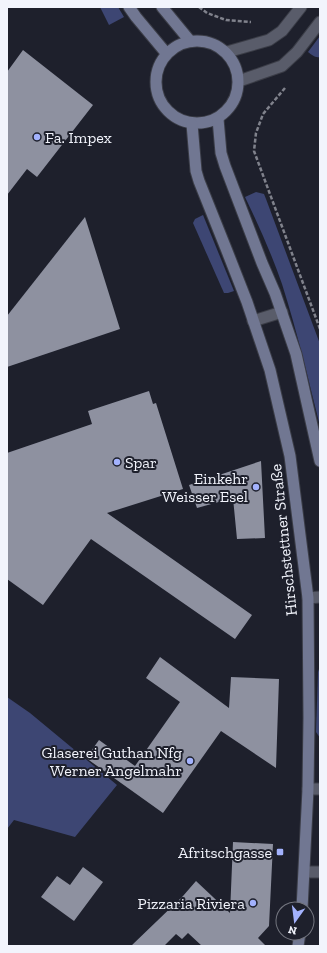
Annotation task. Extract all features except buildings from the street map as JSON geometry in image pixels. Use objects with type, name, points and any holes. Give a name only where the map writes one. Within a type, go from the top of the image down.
[{"type":"main road","points":[[129,7],[166,53]]},
{"type":"main road","points":[[162,7],[190,41]]},
{"type":"main road","points":[[190,41],[211,43],[227,52],[236,64],[239,81],[238,92],[231,108],[218,119],[205,123],[192,124],[174,117],[161,104],[155,87],[157,69],[166,53],[190,41]]},
{"type":"main road","points":[[218,119],[221,153],[225,166],[275,293],[296,354],[320,461]]},
{"type":"main road","name":"Hirschstettner Straße","points":[[192,124],[198,181],[227,251],[270,370],[290,456],[308,598],[308,789],[303,901]]},
{"type":"street","points":[[227,52],[270,40],[282,31],[301,7]]},
{"type":"street","points":[[239,81],[282,66],[297,52],[320,22]]},
{"type":"street","points":[[253,321],[282,312]]},
{"type":"street","points":[[308,598],[320,597]]},
{"type":"street","points":[[308,789],[320,789]]},
{"type":"street","points":[[305,872],[320,872]]},
{"type":"path","points":[[199,7],[207,13],[226,20],[251,22],[257,24]]},
{"type":"path","points":[[288,85],[263,114],[256,133],[254,151],[320,329]]},
{"type":"shaded area","points":[[100,7],[118,7],[124,17],[109,25]]},
{"type":"shaded area","points":[[320,36],[320,57],[317,57],[308,52]]},
{"type":"shaded area","points":[[256,192],[264,194],[320,344],[320,426],[282,284],[265,240],[245,197]]},
{"type":"shaded area","points":[[203,215],[234,291],[224,293],[193,223],[195,219]]},
{"type":"shaded area","points":[[320,666],[320,738],[316,732],[318,672]]},
{"type":"shaded area","points":[[7,697],[30,713],[117,785],[75,837],[14,820],[7,829]]},
{"type":"place","name":"Fa. Impex","points":[[37,137]]},
{"type":"place","name":"Spar","points":[[117,462]]},
{"type":"place","name":"Einkehr Weisser Esel","points":[[256,487]]},
{"type":"place","name":"Glaserei Guthan Nfg Werner Angelmahr","points":[[190,761]]},
{"type":"place","name":"Afritschgasse","points":[[280,852]]},
{"type":"place","name":"Pizzaria Riviera","points":[[253,903]]}]
